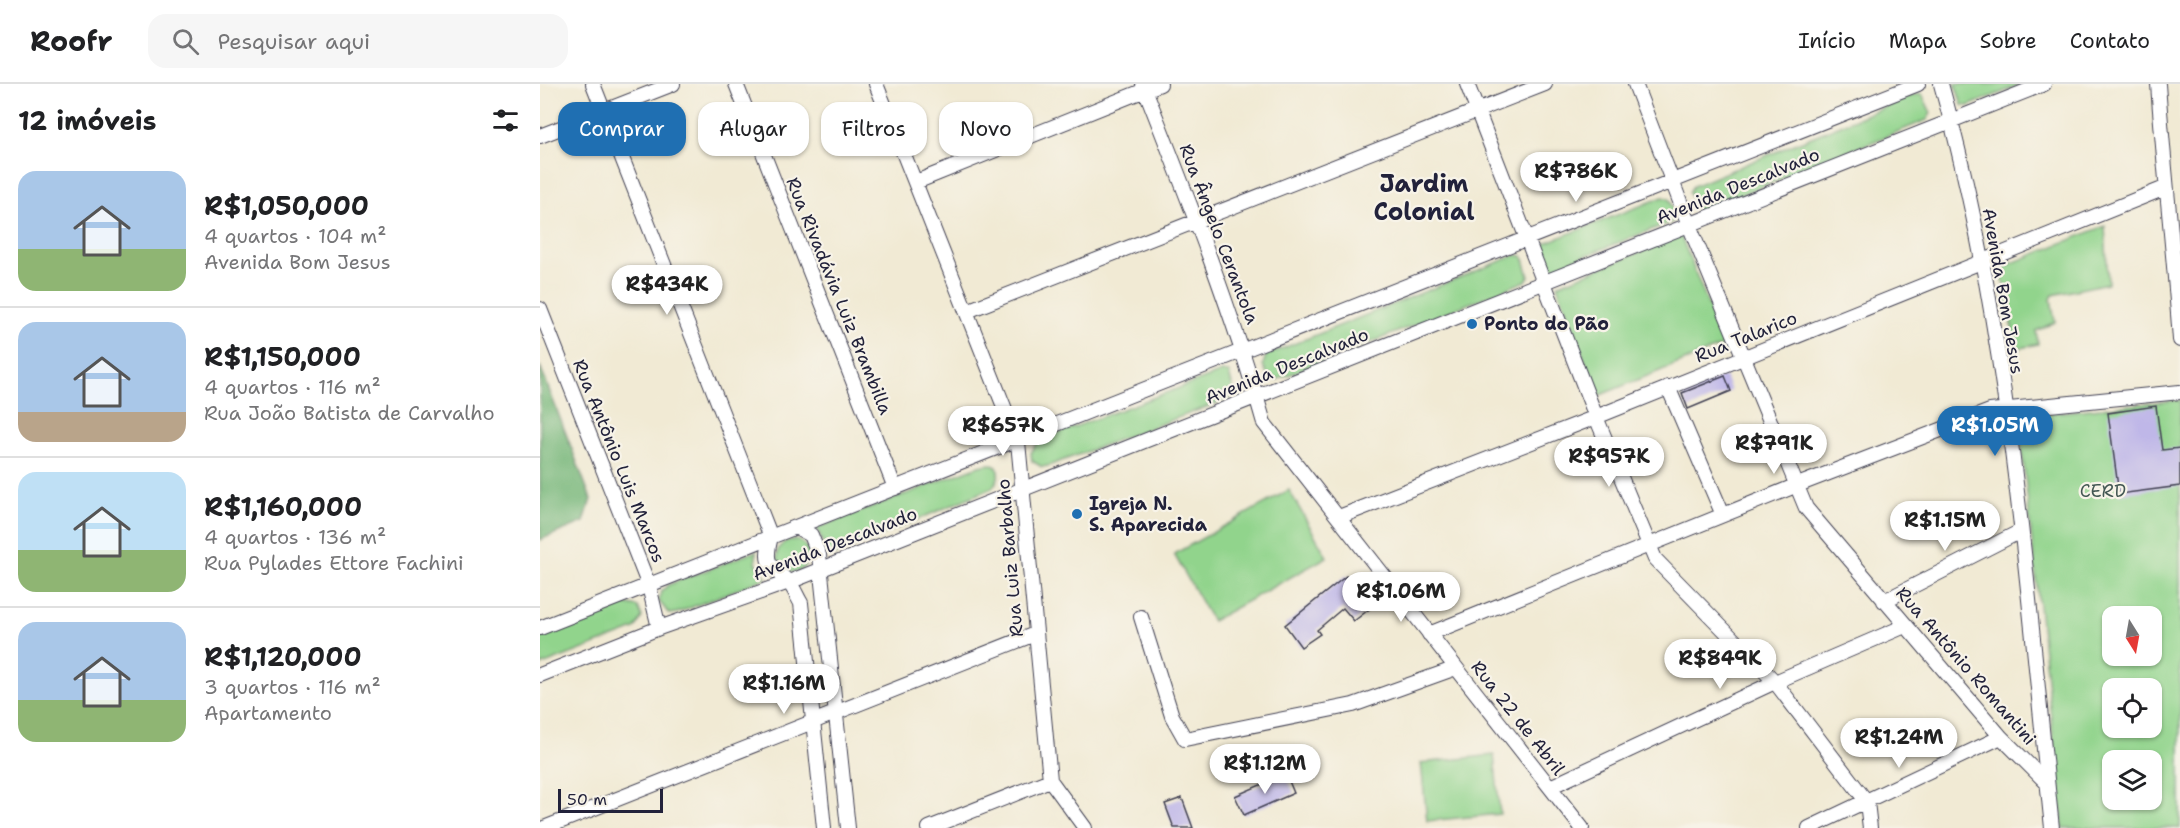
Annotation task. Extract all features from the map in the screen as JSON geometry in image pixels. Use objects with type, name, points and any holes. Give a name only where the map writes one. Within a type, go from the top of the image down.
[{"type":"street","points":[[593,84],[600,102]]},
{"type":"street","points":[[627,102],[673,84]]},
{"type":"street","name":"Rua Rivadávia Luiz Brambilla","points":[[736,84],[895,488]]},
{"type":"street","name":"Rua Luiz Barbalho","points":[[876,84],[1018,442],[1050,780]]},
{"type":"street","points":[[916,182],[1144,87],[1160,84]]},
{"type":"street","points":[[1467,84],[1596,417],[1655,559],[1775,682],[1867,802],[1870,828]]},
{"type":"street","points":[[967,311],[1545,84]]},
{"type":"street","name":"Rua Antônio Romantini","points":[[1635,84],[1689,225],[1806,508],[2001,737],[2047,783]]},
{"type":"street","name":"Avenida Descalvado","points":[[540,628],[1018,442],[1918,84]]},
{"type":"street","name":"Avenida Bom Jesus","points":[[1941,84],[1952,120],[1983,260],[2021,531],[2052,828]]},
{"type":"street","name":"Avenida Descalvado","points":[[540,675],[659,628],[820,570],[2044,84]]},
{"type":"street","points":[[2158,84],[2165,188],[2176,212],[2180,340]]},
{"type":"street","name":"Rua Ângelo Cerantola","points":[[1144,87],[1244,351],[1257,398]]},
{"type":"street","points":[[540,136],[558,129]]},
{"type":"street","points":[[622,156],[771,537],[767,551],[773,571],[789,582],[801,603],[824,828]]},
{"type":"street","name":"Rua Talarico","points":[[1339,517],[1596,417],[2165,188]]},
{"type":"street","name":"Rua Antônio Luis Marcos","points":[[540,309],[649,586],[659,628]]},
{"type":"street","points":[[1668,387],[1723,515]]},
{"type":"street","points":[[1429,634],[1795,486],[1990,411],[2180,392]]},
{"type":"street","name":"Rua 22 de Abril","points":[[1257,398],[1264,423],[1582,828]]},
{"type":"street","points":[[798,528],[811,535],[819,555],[848,828]]},
{"type":"street","points":[[1884,601],[2021,531]]},
{"type":"street","points":[[1141,617],[1172,716],[1185,739],[1353,705],[1456,668]]},
{"type":"street","points":[[1550,787],[1775,682],[1905,626]]},
{"type":"street","points":[[544,828],[1035,634]]},
{"type":"street","points":[[1809,828],[2001,737]]},
{"type":"street","points":[[929,828],[1050,780],[1085,828]]},
{"type":"green space","points":[[1955,84],[2023,84],[1968,106],[1962,105]]},
{"type":"green space","points":[[1922,94],[1931,113],[1927,120],[1701,211],[1696,209],[1689,192],[1693,186],[1911,96]]},
{"type":"green space","points":[[1663,197],[1669,199],[1676,216],[1674,221],[1554,268],[1549,265],[1543,248],[1545,243]]},
{"type":"green space","points":[[2105,226],[2108,283],[2053,295],[2051,299],[2055,322],[2036,331],[2038,344],[2016,349],[2002,273],[2007,265]]},
{"type":"green space","points":[[1681,236],[1724,345],[1598,396],[1557,285]]},
{"type":"green space","points":[[1516,255],[1523,256],[1529,276],[1526,281],[1276,380],[1269,378],[1263,365],[1266,355]]},
{"type":"green space","points":[[540,366],[591,499],[584,522],[540,540]]},
{"type":"green space","points":[[1222,372],[1229,373],[1234,393],[1231,398],[1048,466],[1042,467],[1032,461],[1031,453],[1039,440]]},
{"type":"green space","name":"CERD","points":[[2180,400],[2180,828],[2063,828],[2019,421],[2022,416]]},
{"type":"green space","points":[[990,464],[997,467],[998,473],[992,488],[834,555],[828,555],[817,528],[979,466]]},
{"type":"green space","points":[[1289,490],[1327,557],[1212,621],[1174,554]]},
{"type":"green space","points":[[793,540],[804,545],[809,556],[804,567],[793,572],[782,567],[777,556],[782,545]]},
{"type":"green space","points":[[756,551],[756,562],[766,578],[677,613],[669,614],[659,601],[661,592],[668,585]]},
{"type":"green space","points":[[624,604],[638,607],[642,617],[635,629],[540,666],[540,635]]},
{"type":"green space","points":[[1494,755],[1500,814],[1427,821],[1421,763]]},
{"type":"building","points":[[1725,376],[1731,391],[1688,409],[1682,393]]},
{"type":"building","points":[[2156,406],[2162,450],[2180,448],[2180,486],[2119,494],[2108,413]]},
{"type":"building","points":[[1346,576],[1372,607],[1354,621],[1343,608],[1317,630],[1320,634],[1301,647],[1285,625]]},
{"type":"building","points":[[1286,774],[1294,793],[1244,815],[1235,796]]},
{"type":"building","points":[[1182,798],[1193,828],[1174,828],[1165,804]]},
{"type":"place","name":"Ponto do Pão","points":[[1472,324]]},
{"type":"place","name":"Igreja N. S. Aparecida","points":[[1077,514]]},
{"type":"district","name":"Jardim Colonial","points":[[1424,198]]}]
